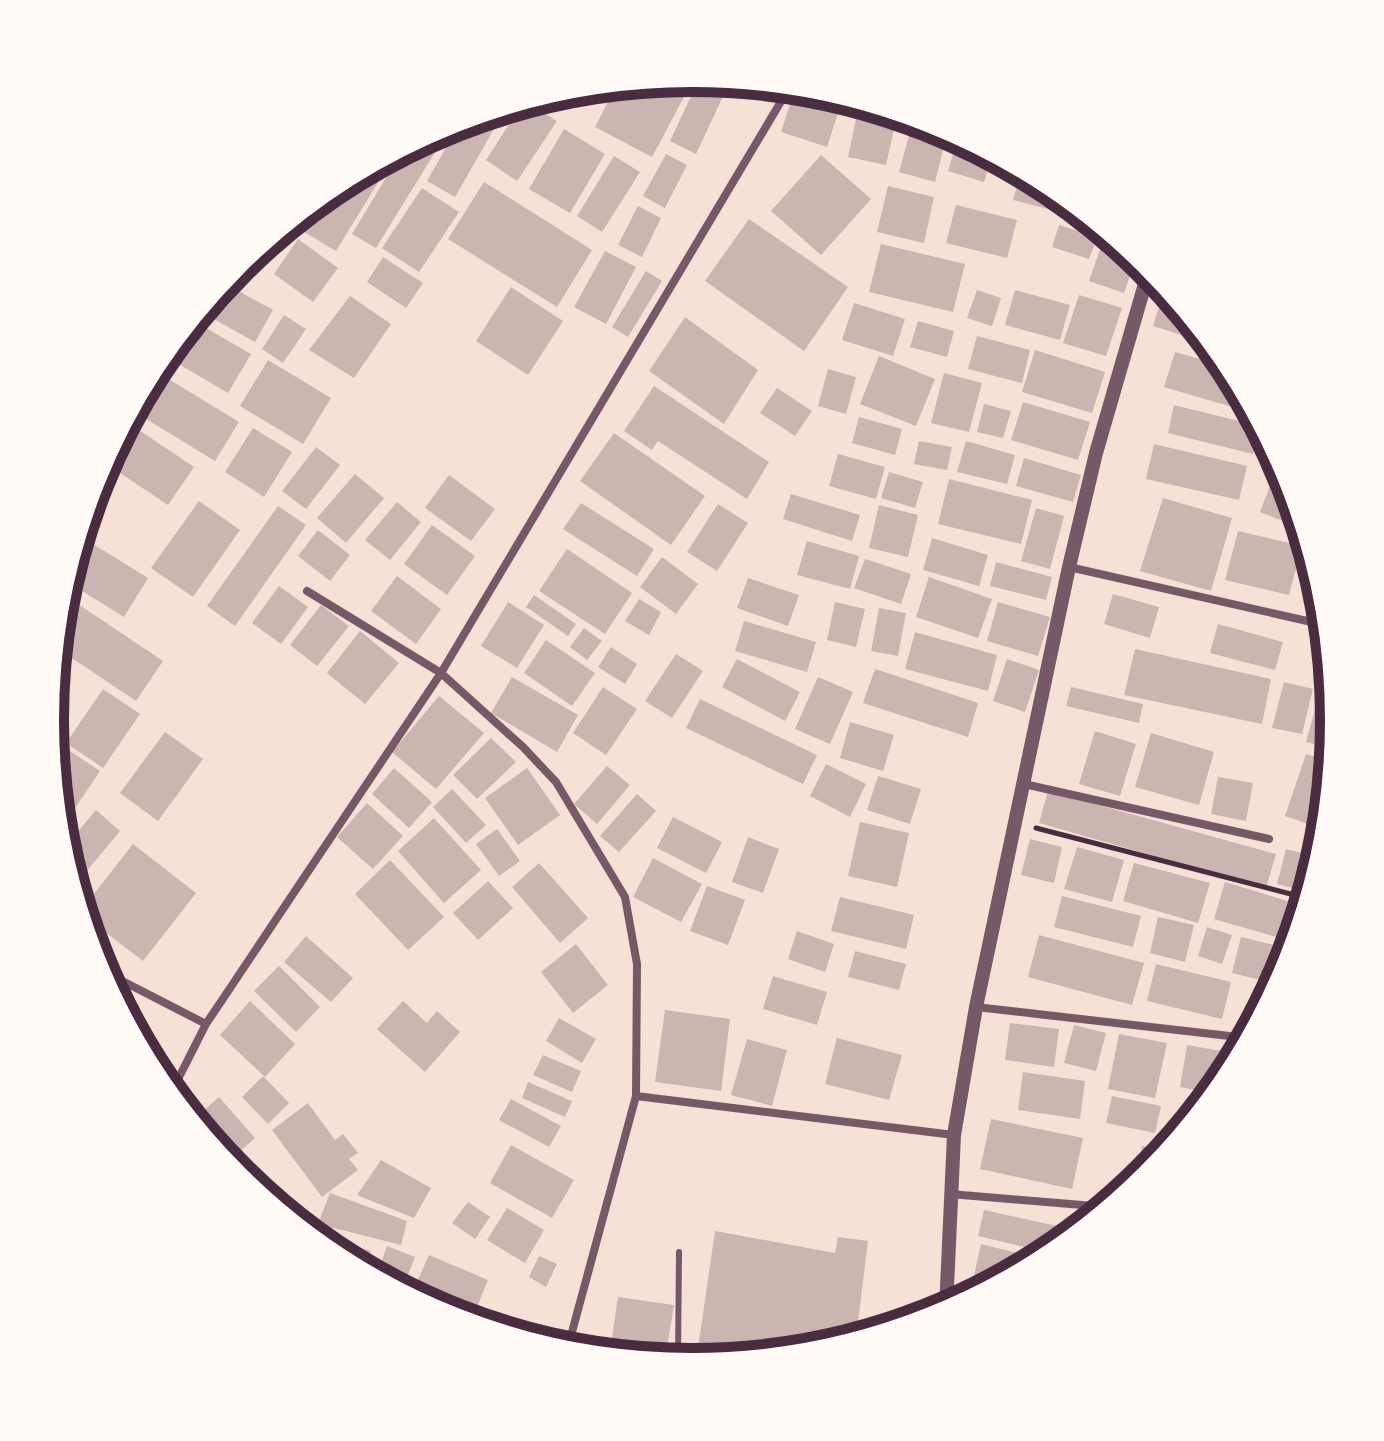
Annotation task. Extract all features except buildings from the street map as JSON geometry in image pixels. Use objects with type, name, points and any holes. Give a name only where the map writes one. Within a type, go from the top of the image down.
[{"type":"street","points":[[178,1080],[206,1024],[441,673],[782,99]]},
{"type":"street","points":[[947,1295],[954,1135],[976,1007],[1069,567],[1096,453],[1145,285]]},
{"type":"street","points":[[1069,567],[1312,622]]},
{"type":"street","points":[[307,591],[441,673],[523,747],[556,782],[625,897],[637,964],[636,1096],[569,1336]]},
{"type":"street","points":[[1024,784],[1269,839]]},
{"type":"street","points":[[121,980],[206,1024]]},
{"type":"street","points":[[976,1007],[1235,1037]]},
{"type":"street","points":[[636,1096],[954,1135]]},
{"type":"street","points":[[950,1194],[1090,1206]]},
{"type":"lane","points":[[678,1348],[679,1252]]},
{"type":"path","points":[[1015,823],[1295,895]]}]
